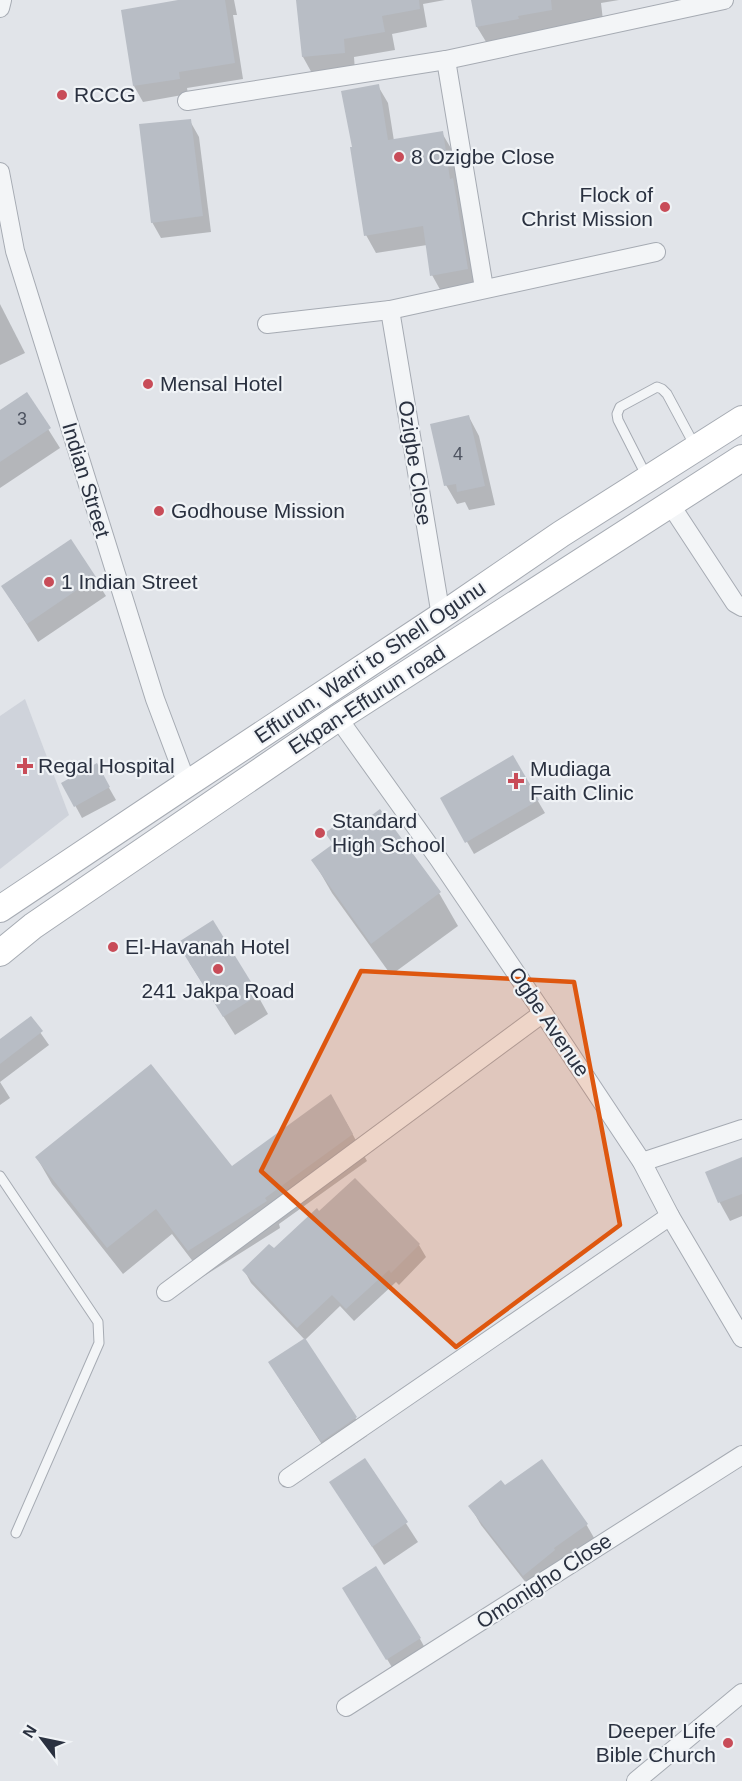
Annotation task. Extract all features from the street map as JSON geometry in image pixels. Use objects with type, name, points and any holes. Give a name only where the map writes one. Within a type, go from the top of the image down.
[{"type":"main road","name":"Effurun, Warri to Shell Ogunu","points":[[0,909],[561,534],[742,419]]},
{"type":"main road","name":"Ekpan-Effurun road","points":[[0,953],[33,926],[338,718],[742,458]]},
{"type":"street","points":[[0,8],[2,0]]},
{"type":"street","points":[[187,101],[446,60],[724,0]]},
{"type":"street","points":[[446,60],[484,288]]},
{"type":"street","name":"Indian Street","points":[[0,172],[19,262],[154,699],[187,784]]},
{"type":"street","points":[[267,324],[390,309],[656,252]]},
{"type":"street","name":"Ozigbe Close","points":[[390,309],[441,616]]},
{"type":"street","points":[[670,504],[735,603],[742,607]]},
{"type":"street","name":"Ogbe Avenue","points":[[338,718],[438,858],[642,1162],[670,1216],[742,1338]]},
{"type":"street","points":[[166,1292],[543,1013]]},
{"type":"street","points":[[642,1162],[742,1129]]},
{"type":"street","points":[[288,1478],[670,1216]]},
{"type":"street","name":"Omonigho Close","points":[[346,1707],[742,1455]]},
{"type":"street","points":[[636,1781],[742,1694]]},
{"type":"lane","points":[[648,479],[618,420],[617,414],[620,407],[657,387],[662,389],[667,394],[696,448]]},
{"type":"lane","points":[[0,1176],[98,1322],[99,1343],[16,1533]]},
{"type":"highlighted area","points":[[361,971],[574,982],[620,1225],[456,1347],[261,1171]]},
{"type":"shaded area","name":"Regal Hospital","points":[[25,699],[69,815],[0,869],[0,716]]},
{"type":"building","points":[[178,0],[225,0],[235,63],[179,72],[180,79],[133,86],[121,10]]},
{"type":"building","points":[[296,0],[419,0],[420,9],[382,16],[385,32],[344,39],[345,53],[302,57]]},
{"type":"building","points":[[471,0],[551,0],[552,10],[476,27]]},
{"type":"building","points":[[379,84],[388,140],[443,131],[468,269],[430,276],[423,226],[364,236],[350,147],[352,147],[341,91]]},
{"type":"building","points":[[191,119],[203,216],[151,223],[139,124]]},
{"type":"building","points":[[27,392],[51,428],[0,462],[0,410]]},
{"type":"building","points":[[469,415],[485,486],[457,492],[456,484],[444,486],[430,424]]},
{"type":"building","name":"1 Indian Street","points":[[71,539],[96,577],[27,624],[1,586]]},
{"type":"building","points":[[513,755],[539,800],[465,843],[440,798]]},
{"type":"building","points":[[97,763],[110,787],[74,807],[61,783]]},
{"type":"building","points":[[380,809],[441,892],[371,944],[311,860],[333,844],[325,833],[348,816],[356,827]]},
{"type":"building","name":"241 Jakpa Road","points":[[213,920],[259,995],[223,1017],[177,943]]},
{"type":"building","points":[[31,1016],[43,1031],[0,1064],[0,1039]]},
{"type":"building","points":[[151,1064],[232,1166],[331,1094],[353,1134],[265,1198],[267,1201],[188,1251],[156,1209],[107,1248],[35,1157]]},
{"type":"building","points":[[742,1157],[742,1194],[718,1203],[705,1172]]},
{"type":"building","points":[[355,1178],[420,1244],[391,1273],[389,1270],[346,1309],[332,1295],[297,1328],[242,1270],[269,1244],[274,1248],[317,1208],[319,1211]]},
{"type":"building","points":[[305,1338],[357,1417],[321,1442],[268,1362]]},
{"type":"building","points":[[365,1458],[408,1522],[372,1547],[329,1482]]},
{"type":"building","points":[[542,1459],[588,1524],[554,1548],[555,1550],[523,1576],[468,1506],[501,1480],[505,1485]]},
{"type":"building","points":[[376,1566],[421,1638],[386,1660],[342,1588]]},
{"type":"place","name":"RCCG","points":[[62,95]]},
{"type":"place","name":"8 Ozigbe Close","points":[[399,157]]},
{"type":"place","name":"Flock of Christ Mission","points":[[665,207]]},
{"type":"place","name":"Mensal Hotel","points":[[148,384]]},
{"type":"place","name":"Godhouse Mission","points":[[159,511]]},
{"type":"place","name":"1 Indian Street","points":[[49,582]]},
{"type":"place","name":"Regal Hospital","points":[[25,766]]},
{"type":"place","name":"Mudiaga Faith Clinic","points":[[516,781]]},
{"type":"place","name":"Standard High School","points":[[320,833]]},
{"type":"place","name":"El-Havanah Hotel","points":[[113,947]]},
{"type":"place","name":"241 Jakpa Road","points":[[218,969]]},
{"type":"place","name":"Deeper Life Bible Church","points":[[728,1743]]}]
